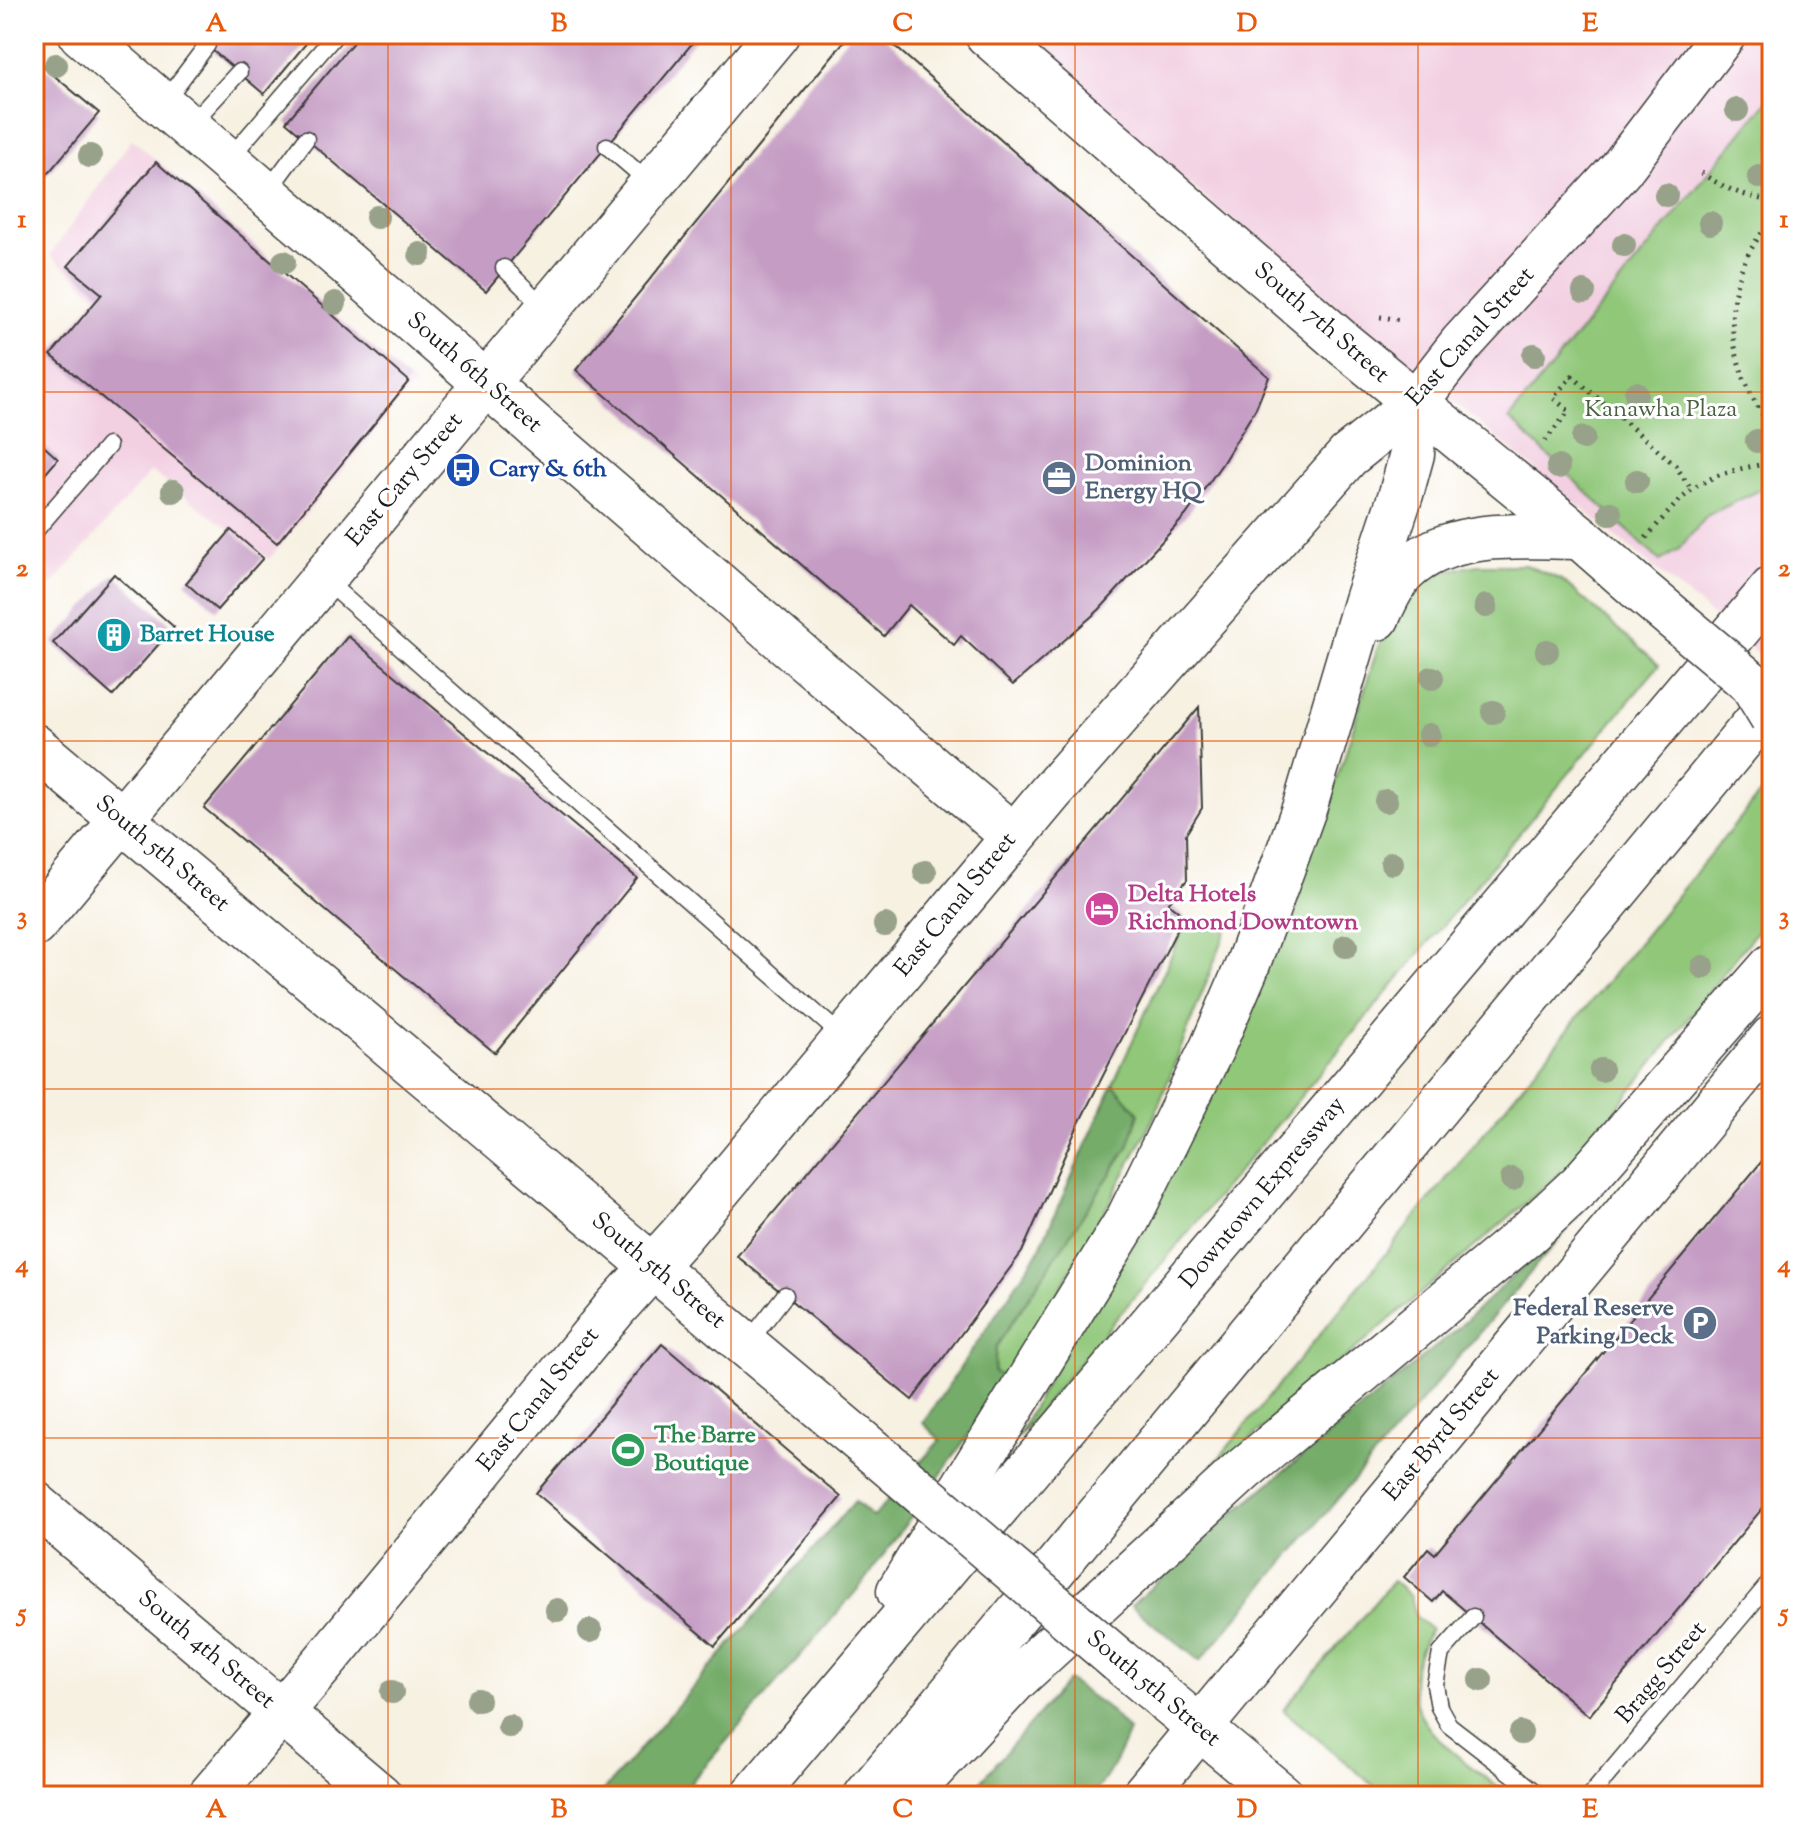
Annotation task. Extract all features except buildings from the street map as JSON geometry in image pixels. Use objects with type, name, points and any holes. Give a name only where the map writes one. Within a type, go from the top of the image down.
[{"type":"main road","name":"South 6th Street","points":[[81,34],[1013,836]]},
{"type":"main road","name":"East Cary Street","points":[[34,925],[777,34]]},
{"type":"main road","name":"South 7th Street","points":[[987,34],[1415,403],[1580,537],[1767,700]]},
{"type":"main road","name":"East Canal Street","points":[[210,1796],[615,1308],[846,1040],[1013,836],[1348,456],[1415,403],[1462,343],[1620,170],[1724,34]]},
{"type":"main road","points":[[820,1719],[1128,1219],[1212,1048],[1246,969],[1305,806],[1412,454],[1415,403]]},
{"type":"main road","points":[[1342,684],[1394,585],[1404,571],[1417,561],[1440,548],[1487,537],[1580,537]]},
{"type":"main road","name":"Downtown Expressway","points":[[753,1796],[1772,589]]},
{"type":"main road","points":[[866,1796],[1767,700]]},
{"type":"main road","name":"South 5th Street","points":[[34,746],[1282,1796]]},
{"type":"main road","points":[[902,1796],[913,1790],[1016,1679],[1243,1470],[1526,1235],[1580,1185],[1772,966]]},
{"type":"main road","name":"East Byrd Street","points":[[1143,1796],[1772,1038]]},
{"type":"main road","name":"South 4th Street","points":[[34,1503],[380,1796]]},
{"type":"lane","points":[[228,160],[336,34]]},
{"type":"lane","points":[[176,115],[207,45]]},
{"type":"lane","points":[[176,115],[239,72]]},
{"type":"lane","points":[[266,193],[306,139]]},
{"type":"lane","points":[[607,146],[652,184]]},
{"type":"lane","points":[[504,268],[547,310]]},
{"type":"lane","points":[[34,532],[108,446]]},
{"type":"lane","points":[[323,579],[846,1040]]},
{"type":"lane","points":[[746,1346],[785,1295]]},
{"type":"lane","name":"Bragg Street","points":[[1590,1796],[1772,1580]]},
{"type":"lane","points":[[1473,1617],[1441,1653],[1435,1685],[1439,1707],[1449,1725],[1541,1796]]},
{"type":"path","points":[[1701,173],[1727,189],[1751,198],[1772,201]]},
{"type":"path","points":[[1772,221],[1754,244],[1741,271],[1733,298],[1731,331],[1738,364],[1750,392],[1772,425]]},
{"type":"path","points":[[1375,317],[1402,320]]},
{"type":"path","points":[[1545,441],[1569,411],[1553,398],[1572,376],[1675,465],[1691,489]]},
{"type":"path","points":[[1646,538],[1691,489],[1727,472],[1772,463]]},
{"type":"shaded area","points":[[1007,34],[1772,34],[1772,665]]},
{"type":"shaded area","points":[[132,139],[414,384],[269,559],[151,471],[34,606],[34,368],[97,296],[50,255]]},
{"type":"green space","name":"Kanawha Plaza","points":[[1772,95],[1772,484],[1708,515],[1678,550],[1660,561],[1509,419]]},
{"type":"green space","points":[[1478,565],[1526,565],[1562,580],[1659,665],[1017,1438],[1273,951],[1344,758],[1377,649],[1392,616],[1409,591],[1438,572]]},
{"type":"green space","points":[[1772,779],[1772,912],[1577,1159],[1197,1485]]},
{"type":"green space","points":[[1187,921],[1229,924],[1154,1117],[1112,1198],[1008,1380],[994,1372],[996,1347],[1139,1113],[1113,1084]]},
{"type":"green space","points":[[1113,1084],[1139,1113],[1128,1147],[996,1347],[994,1372],[1008,1380],[865,1581],[679,1796],[599,1796],[855,1501],[873,1517],[940,1440],[923,1423],[1038,1252]]},
{"type":"green space","points":[[1589,1204],[1200,1661],[1131,1606],[1214,1529],[1457,1329]]},
{"type":"green space","points":[[1393,1581],[1411,1596],[1416,1617],[1431,1629],[1417,1659],[1413,1685],[1417,1707],[1428,1727],[1444,1744],[1509,1796],[1386,1796],[1283,1710]]},
{"type":"green space","points":[[1068,1680],[1106,1707],[1129,1731],[1114,1765],[1092,1796],[968,1796]]},
{"type":"place","name":"Cary & 6th","points":[[463,470]]},
{"type":"place","name":"Dominion Energy HQ","points":[[1059,478]]},
{"type":"place","name":"Barret House","points":[[114,635]]},
{"type":"place","name":"Delta Hotels Richmond Downtown","points":[[1102,909]]},
{"type":"place","name":"Federal Reserve Parking Deck","points":[[1700,1323]]},
{"type":"place","name":"The Barre Boutique","points":[[628,1450]]}]
